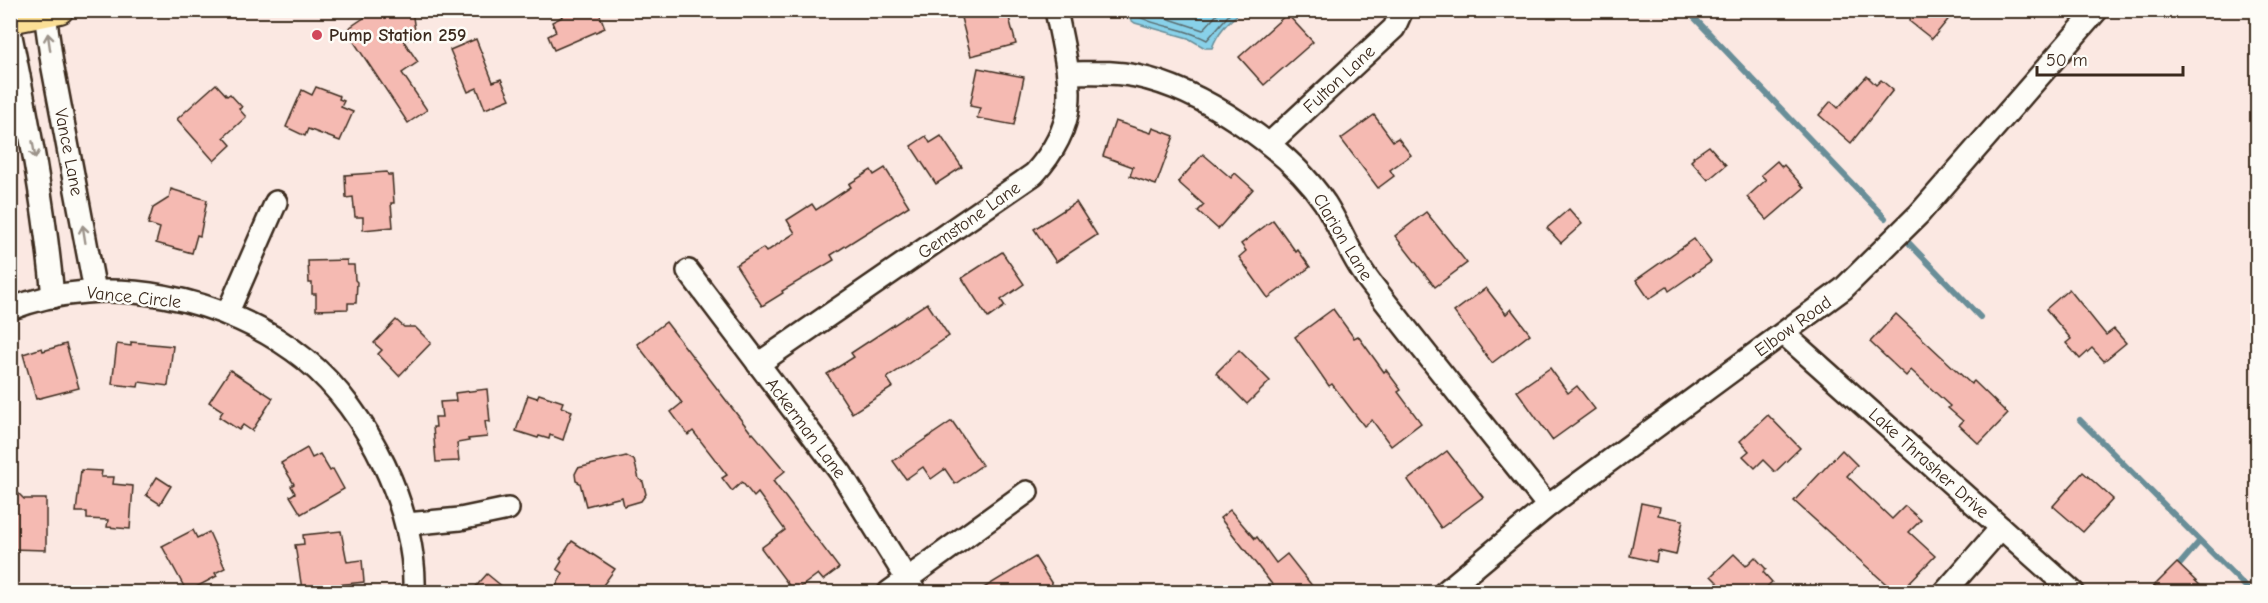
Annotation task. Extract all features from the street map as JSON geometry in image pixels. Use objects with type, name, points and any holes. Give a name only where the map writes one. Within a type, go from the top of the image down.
[{"type":"main road","points":[[10,20],[52,12]]},
{"type":"street","name":"Gemstone Lane","points":[[758,364],[1034,174],[1051,155],[1068,117],[1070,100],[1068,73],[1056,10]]},
{"type":"street","name":"Fulton Lane","points":[[1269,144],[1394,28],[1402,10]]},
{"type":"street","name":"Elbow Road","points":[[1445,592],[1548,506],[1620,451],[1843,289],[1919,214],[2097,10]]},
{"type":"street","name":"Vance Lane","points":[[52,12],[95,291]]},
{"type":"street","name":"Vance Lane","points":[[10,30],[35,151],[47,232],[53,297]]},
{"type":"street","name":"Clarion Lane","points":[[1068,73],[1109,72],[1136,75],[1155,81],[1177,89],[1222,112],[1269,144],[1314,188],[1325,203],[1367,279],[1548,506]]},
{"type":"street","points":[[227,314],[276,202]]},
{"type":"street","name":"Ackerman Lane","points":[[688,271],[841,473],[911,586]]},
{"type":"street","name":"Vance Circle","points":[[10,309],[29,301],[82,291],[137,293],[184,300],[227,314],[271,335],[308,361],[334,389],[360,421],[380,454],[407,524],[414,592]]},
{"type":"street","name":"Lake Thrasher Drive","points":[[1784,334],[2073,592]]},
{"type":"street","points":[[889,592],[911,586],[1027,492]]},
{"type":"street","points":[[407,524],[460,519],[508,509]]},
{"type":"street","points":[[1945,592],[2001,528]]},
{"type":"water","points":[[1119,11],[1243,11],[1224,26],[1212,48],[1205,48],[1188,38],[1135,23]]},
{"type":"building","points":[[367,10],[412,10],[416,38],[403,40],[418,62],[402,73],[427,110],[408,123],[346,30],[368,15]]},
{"type":"building","points":[[570,10],[598,10],[605,28],[554,50],[548,36],[556,32],[552,22]]},
{"type":"building","points":[[959,10],[1007,10],[1016,44],[971,56]]},
{"type":"building","points":[[1918,10],[1956,10],[1932,39],[1909,21]]},
{"type":"building","points":[[1287,14],[1313,42],[1264,85],[1239,57]]},
{"type":"building","points":[[476,39],[493,82],[501,79],[510,99],[485,109],[477,88],[468,92],[450,50]]},
{"type":"building","points":[[978,68],[1024,77],[1014,125],[977,118],[980,108],[970,106]]},
{"type":"building","points":[[1867,76],[1876,85],[1881,80],[1893,90],[1851,143],[1819,115],[1831,101],[1838,108]]},
{"type":"building","points":[[216,84],[242,107],[239,109],[246,117],[224,137],[231,145],[214,161],[177,119]]},
{"type":"building","points":[[316,87],[340,96],[339,99],[344,101],[341,107],[353,112],[340,141],[308,129],[305,136],[286,127],[302,90],[312,95]]},
{"type":"building","points":[[1374,115],[1393,141],[1398,138],[1411,155],[1390,170],[1394,176],[1378,188],[1341,139]]},
{"type":"building","points":[[1115,121],[1151,133],[1153,128],[1174,136],[1156,185],[1130,176],[1133,167],[1103,156]]},
{"type":"building","points":[[926,136],[930,143],[941,136],[962,167],[936,184],[911,146]]},
{"type":"building","points":[[1709,146],[1726,165],[1708,180],[1691,161]]},
{"type":"building","points":[[1203,154],[1231,178],[1235,173],[1253,189],[1218,229],[1198,211],[1204,205],[1178,182]]},
{"type":"building","points":[[1777,161],[1782,167],[1784,165],[1804,188],[1767,220],[1747,197],[1766,180],[1761,175]]},
{"type":"building","points":[[885,168],[909,206],[831,255],[834,260],[782,291],[783,293],[762,306],[736,265],[763,248],[766,252],[795,233],[787,220],[812,204],[816,210],[851,187],[849,184],[871,170],[874,175]]},
{"type":"building","points":[[387,172],[388,175],[392,175],[393,227],[363,230],[363,217],[355,217],[353,197],[346,198],[345,175]]},
{"type":"building","points":[[171,189],[207,200],[200,236],[197,235],[192,253],[156,243],[160,228],[148,224],[153,208],[169,198]]},
{"type":"building","points":[[1076,202],[1097,235],[1056,262],[1034,229]]},
{"type":"building","points":[[1569,209],[1582,224],[1561,243],[1547,228]]},
{"type":"building","points":[[1426,212],[1467,263],[1435,287],[1395,236]]},
{"type":"building","points":[[1273,220],[1310,267],[1268,298],[1239,257],[1246,251],[1241,244]]},
{"type":"building","points":[[1694,239],[1711,262],[1669,291],[1667,287],[1649,299],[1636,280]]},
{"type":"building","points":[[1002,252],[1024,284],[1001,300],[1005,306],[988,318],[962,278]]},
{"type":"building","points":[[347,260],[347,265],[354,265],[357,282],[356,303],[348,303],[348,309],[316,310],[316,294],[312,294],[312,283],[309,283],[308,261]]},
{"type":"building","points":[[1486,288],[1506,314],[1511,309],[1530,334],[1492,363],[1454,312]]},
{"type":"building","points":[[2069,289],[2106,335],[2114,329],[2126,343],[2104,361],[2092,348],[2080,359],[2066,343],[2071,339],[2046,309]]},
{"type":"building","points":[[927,303],[949,336],[887,378],[893,387],[852,413],[827,374],[854,357],[851,353]]},
{"type":"building","points":[[1333,309],[1354,338],[1358,336],[1384,372],[1386,370],[1401,390],[1398,392],[1421,423],[1391,446],[1372,420],[1364,426],[1332,384],[1329,386],[1295,337]]},
{"type":"building","points":[[1896,314],[1971,384],[1974,381],[2008,414],[1979,444],[1959,425],[1963,421],[1948,408],[1950,406],[1911,370],[1906,376],[1870,342]]},
{"type":"building","points":[[396,320],[404,327],[415,327],[431,343],[399,376],[378,354],[382,350],[374,343]]},
{"type":"building","points":[[666,322],[752,434],[785,471],[773,481],[839,568],[823,580],[818,574],[794,592],[761,548],[785,530],[758,493],[754,497],[742,482],[732,491],[722,478],[727,475],[693,431],[688,435],[671,412],[682,403],[637,344]]},
{"type":"building","points":[[131,342],[173,346],[168,386],[139,382],[138,387],[112,384],[117,344],[131,346]]},
{"type":"building","points":[[66,344],[79,388],[36,399],[23,354]]},
{"type":"building","points":[[1239,350],[1270,381],[1247,404],[1216,373]]},
{"type":"building","points":[[1550,368],[1568,393],[1577,386],[1595,409],[1552,440],[1517,391]]},
{"type":"building","points":[[230,370],[273,398],[252,431],[243,425],[239,430],[219,417],[223,411],[209,402]]},
{"type":"building","points":[[487,389],[490,422],[485,421],[487,437],[457,443],[459,461],[436,462],[433,427],[436,427],[435,417],[442,417],[440,402],[456,401],[455,393]]},
{"type":"building","points":[[539,394],[563,402],[561,407],[572,411],[563,440],[550,435],[549,439],[539,436],[538,438],[516,431],[528,395],[537,398]]},
{"type":"building","points":[[1768,415],[1800,448],[1775,472],[1763,460],[1755,468],[1743,456],[1749,451],[1740,441]]},
{"type":"building","points":[[952,421],[982,465],[955,484],[945,469],[931,479],[923,467],[906,479],[893,461]]},
{"type":"building","points":[[307,448],[312,458],[320,454],[330,471],[333,469],[344,489],[301,514],[290,496],[295,493],[291,486],[294,484],[281,463]]},
{"type":"building","points":[[1842,450],[1857,465],[1847,476],[1892,519],[1905,506],[1921,520],[1909,532],[1935,556],[1900,592],[1895,592],[1794,501]]},
{"type":"building","points":[[1447,451],[1483,497],[1441,528],[1408,480]]},
{"type":"building","points":[[626,456],[634,460],[639,479],[643,482],[646,494],[641,501],[624,506],[622,497],[586,506],[580,483],[576,481],[575,474],[578,468]]},
{"type":"building","points":[[81,470],[102,471],[101,477],[114,477],[113,484],[133,486],[130,529],[107,527],[108,520],[87,519],[87,512],[76,512]]},
{"type":"building","points":[[2083,472],[2113,499],[2083,532],[2053,506]]},
{"type":"building","points":[[157,477],[171,486],[160,504],[146,495]]},
{"type":"building","points":[[10,485],[24,499],[46,499],[46,550],[10,549]]},
{"type":"building","points":[[1641,503],[1660,507],[1658,515],[1683,520],[1676,555],[1658,551],[1656,562],[1630,556]]},
{"type":"building","points":[[1230,510],[1255,539],[1257,537],[1276,563],[1287,554],[1317,592],[1278,592],[1220,518]]},
{"type":"building","points":[[193,530],[197,538],[209,532],[225,568],[215,573],[217,576],[187,592],[162,546]]},
{"type":"building","points":[[341,531],[347,562],[362,560],[364,582],[302,589],[295,545],[304,544],[303,535]]},
{"type":"building","points":[[572,541],[615,569],[598,592],[553,592],[563,573],[557,569],[562,561],[560,559]]},
{"type":"building","points":[[1734,554],[1746,566],[1755,557],[1766,569],[1763,572],[1772,582],[1761,592],[1727,592],[1711,576]]},
{"type":"building","points":[[1035,557],[1057,592],[977,592]]},
{"type":"building","points":[[2177,563],[2207,592],[2148,592]]},
{"type":"building","points":[[487,574],[509,592],[471,592]]},
{"type":"waterway","points":[[1687,10],[1885,218]]},
{"type":"waterway","points":[[1908,242],[1980,317]]},
{"type":"waterway","points":[[2080,420],[2251,592]]},
{"type":"waterway","points":[[2174,571],[2199,542]]},
{"type":"place","name":"Pump Station 259","points":[[317,35]]}]
